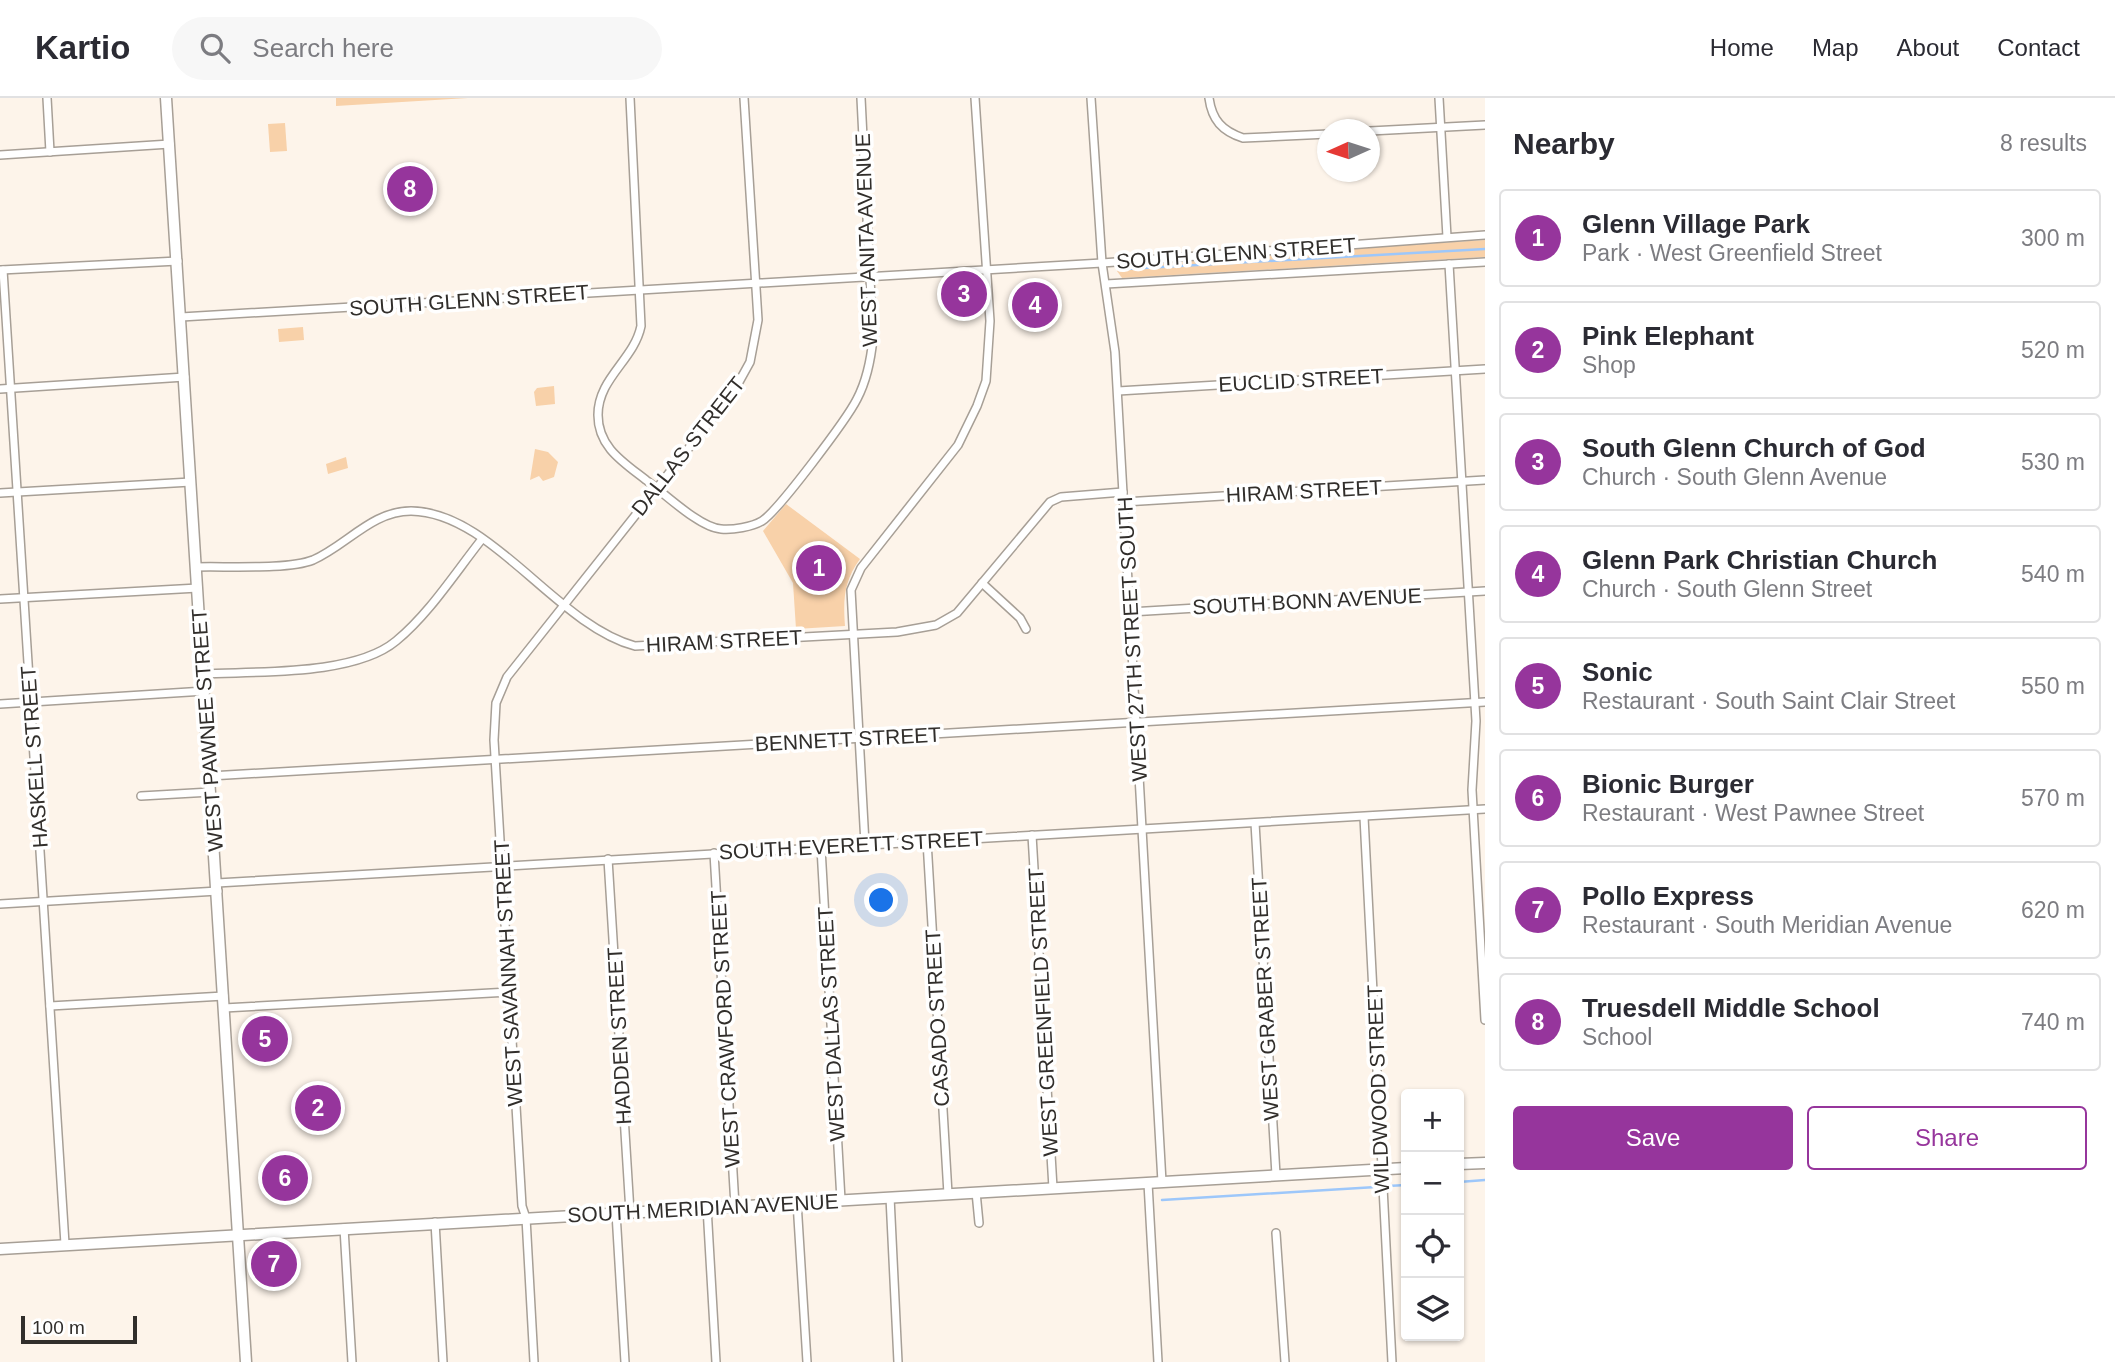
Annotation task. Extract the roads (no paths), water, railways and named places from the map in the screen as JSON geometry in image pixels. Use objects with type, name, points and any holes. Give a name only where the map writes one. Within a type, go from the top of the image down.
[{"type":"main road","name":"WEST PAWNEE STREET","points":[[166,98],[246,1362]]},
{"type":"main road","points":[[1464,1164],[1485,1163]]},
{"type":"main road","name":"SOUTH MERIDIAN AVENUE","points":[[0,1249],[238,1233],[1401,1168]]},
{"type":"street","points":[[47,98],[50,152]]},
{"type":"street","points":[[630,98],[640,289],[639,334],[602,390],[598,423],[602,440],[614,454],[656,487]]},
{"type":"street","name":"DALLAS STREET","points":[[563,605],[745,373],[758,332],[744,98]]},
{"type":"street","name":"WEST ANITA AVENUE","points":[[656,487],[716,529],[752,525],[772,513],[846,417],[862,388],[873,338],[861,98]]},
{"type":"street","points":[[865,844],[851,590],[860,568],[958,445],[977,407],[989,362],[975,98]]},
{"type":"street","name":"WEST 27TH STREET SOUTH","points":[[1091,98],[1102,263],[1118,391],[1162,1182]]},
{"type":"street","points":[[1209,98],[1212,116],[1220,125],[1243,138],[1317,135]]},
{"type":"street","points":[[1439,98],[1447,237]]},
{"type":"street","points":[[1380,131],[1485,125]]},
{"type":"street","points":[[0,155],[170,144]]},
{"type":"street","name":"SOUTH GLENN STREET","points":[[181,317],[1102,263],[1485,235]]},
{"type":"street","points":[[2,270],[178,261]]},
{"type":"street","points":[[1106,284],[1485,262]]},
{"type":"street","points":[[1449,264],[1475,702],[1473,809],[1485,1020]]},
{"type":"street","name":"HASKELL STREET","points":[[2,270],[65,1244]]},
{"type":"street","name":"EUCLID STREET","points":[[1118,391],[1485,369]]},
{"type":"street","points":[[0,389],[185,377]]},
{"type":"street","name":"HIRAM STREET","points":[[1124,502],[1485,480]]},
{"type":"street","points":[[0,493],[191,482]]},
{"type":"street","name":"HIRAM STREET","points":[[196,567],[311,560],[381,518],[408,511],[450,518],[482,539],[601,633],[635,646],[897,632],[936,625],[957,613],[1050,502],[1061,497],[1123,492]]},
{"type":"street","points":[[203,674],[340,665],[373,655],[395,642],[408,629],[482,539]]},
{"type":"street","points":[[982,583],[1020,618],[1026,629]]},
{"type":"street","points":[[0,599],[198,588]]},
{"type":"street","name":"SOUTH BONN AVENUE","points":[[1130,612],[1485,591]]},
{"type":"street","name":"WEST SAVANNAH STREET","points":[[534,1362],[526,1218],[522,1206],[494,723],[503,684],[563,605]]},
{"type":"street","points":[[0,704],[205,691]]},
{"type":"street","name":"BENNETT STREET","points":[[210,775],[1485,702]]},
{"type":"street","points":[[141,796],[211,792]]},
{"type":"street","name":"SOUTH EVERETT STREET","points":[[0,904],[608,859],[1485,809]]},
{"type":"street","name":"WILDWOOD STREET","points":[[1364,817],[1392,1362]]},
{"type":"street","name":"WEST GRABER STREET","points":[[1255,823],[1276,1175]]},
{"type":"street","name":"WEST GREENFIELD STREET","points":[[1032,835],[1053,1188]]},
{"type":"street","name":"CASADO STREET","points":[[927,841],[948,1194]]},
{"type":"street","name":"WEST DALLAS STREET","points":[[821,848],[841,1200]]},
{"type":"street","name":"WEST CRAWFORD STREET","points":[[715,853],[735,1206]]},
{"type":"street","name":"HADDEN STREET","points":[[608,859],[629,1212]]},
{"type":"street","points":[[225,1009],[509,992]]},
{"type":"street","points":[[50,1006],[224,996]]},
{"type":"street","points":[[1147,1183],[1158,1362]]},
{"type":"street","points":[[976,1192],[979,1223]]},
{"type":"street","points":[[890,1197],[898,1362]]},
{"type":"street","points":[[797,1202],[807,1362]]},
{"type":"street","points":[[707,1208],[716,1362]]},
{"type":"street","points":[[616,1213],[625,1362]]},
{"type":"street","points":[[435,1222],[443,1362]]},
{"type":"street","points":[[344,1227],[352,1362]]},
{"type":"street","points":[[1276,1233],[1285,1362]]},
{"type":"waterway","points":[[1126,269],[1485,249]]},
{"type":"waterway","points":[[1464,1182],[1485,1180]]},
{"type":"waterway","points":[[1388,1186],[1401,1185]]},
{"type":"waterway","points":[[1162,1200],[1376,1187]]},
{"type":"place","name":"Truesdell Middle School","points":[[410,189]]},
{"type":"place","name":"South Glenn Church of God","points":[[964,294]]},
{"type":"place","name":"Glenn Park Christian Church","points":[[1035,305]]},
{"type":"place","name":"Glenn Village Park","points":[[819,568]]},
{"type":"place","name":"Sonic","points":[[265,1039]]},
{"type":"place","name":"Pink Elephant","points":[[318,1108]]},
{"type":"place","name":"Bionic Burger","points":[[285,1178]]},
{"type":"place","name":"Pollo Express","points":[[274,1264]]}]
